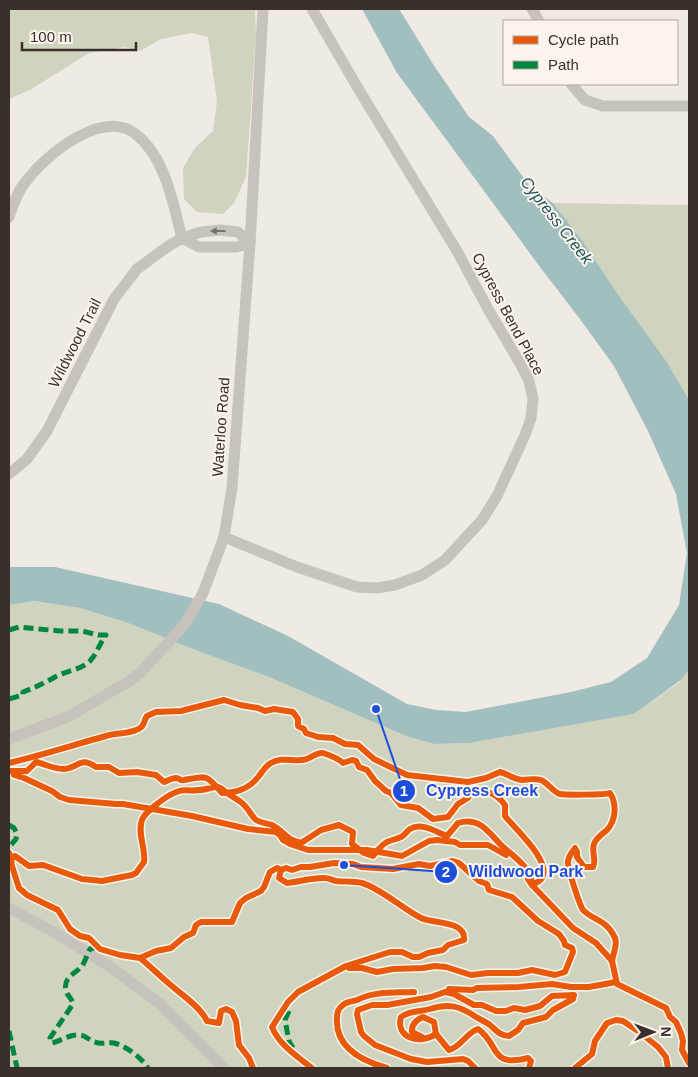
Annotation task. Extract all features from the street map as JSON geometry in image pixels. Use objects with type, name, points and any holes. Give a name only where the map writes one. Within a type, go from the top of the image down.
[{"type":"street","name":"Waterloo Road","points":[[9,739],[70,716],[126,684],[140,673],[185,624],[203,593],[224,537],[232,488],[250,242],[263,9]]},
{"type":"street","name":"Cypress Bend Place","points":[[224,537],[297,567],[357,587],[376,588],[395,585],[422,575],[445,560],[482,520],[497,496],[531,418],[534,399],[530,381],[521,364],[488,309],[457,251],[312,9]]},
{"type":"street","points":[[572,85],[585,100],[602,106],[689,106]]},
{"type":"street","points":[[9,217],[12,205],[26,181],[44,160],[91,130],[109,126],[127,129],[135,134],[153,154],[165,179],[182,238],[199,247],[236,248],[250,242]]},
{"type":"street","name":"Wildwood Trail","points":[[9,474],[27,459],[47,431],[114,298],[138,269],[182,238],[201,232],[220,230],[238,232],[250,242]]},
{"type":"street","points":[[9,908],[54,932],[109,966],[160,1004],[224,1068]]},
{"type":"green space","points":[[9,9],[255,9],[256,34],[246,177],[234,203],[223,214],[197,212],[184,199],[183,168],[195,148],[213,131],[217,101],[208,37],[192,33],[161,39],[140,51],[125,47],[89,53],[30,90],[9,99]]},
{"type":"green space","points":[[553,203],[689,205],[689,400],[656,348]]},
{"type":"green space","points":[[34,601],[80,608],[128,623],[269,677],[406,736],[434,744],[469,743],[634,714],[680,682],[689,670],[689,1068],[9,1068],[9,605]]},
{"type":"water","name":"Cypress Creek","points":[[362,9],[399,9],[469,117],[493,136],[531,188],[553,203],[583,242],[666,361],[689,400],[689,670],[681,680],[634,714],[469,743],[434,744],[406,736],[269,677],[128,623],[80,608],[34,601],[9,605],[9,567],[55,567],[219,604],[288,636],[407,704],[436,710],[466,712],[571,692],[611,682],[647,658],[679,605],[687,553],[676,494],[648,431],[614,366],[397,73]]},
{"type":"marked path","points":[[9,630],[19,627],[82,631],[106,635],[90,661],[86,664],[23,692],[23,695],[9,699]]},
{"type":"marked path","points":[[9,825],[14,828],[17,834],[16,839],[9,847]]},
{"type":"marked path","points":[[97,947],[90,949],[82,965],[66,982],[67,992],[73,1004],[50,1038],[50,1041],[52,1043],[71,1036],[80,1035],[97,1043],[114,1043],[133,1053],[148,1068]]},
{"type":"marked path","points":[[289,1011],[285,1020],[289,1041],[293,1048]]},
{"type":"marked path","points":[[9,1031],[17,1068]]},
{"type":"cycle path","points":[[9,763],[106,736],[139,729],[147,716],[156,712],[181,711],[224,700],[265,711],[274,709],[293,712],[298,719],[298,726],[304,729],[306,733],[318,737],[333,738],[345,744],[358,745],[374,759],[407,775],[468,782],[486,778],[500,772],[522,780],[541,780],[560,794],[610,793],[614,802],[614,817],[610,826],[594,844],[593,867],[584,867],[577,857],[575,848],[569,856],[568,862],[583,910],[608,927],[615,938],[616,946],[612,961]]},
{"type":"cycle path","points":[[9,771],[27,771],[36,762],[63,769],[86,762],[96,767],[109,767],[119,773],[137,772],[156,775],[164,782],[174,778],[182,780],[202,777],[213,782],[217,787],[222,793],[227,793],[247,787],[267,766],[275,761],[305,760],[323,753],[343,763],[352,760],[356,761],[359,767],[367,770],[375,781],[391,793],[401,805],[418,808],[433,819],[448,817],[458,804],[468,798],[470,794],[481,792],[493,794],[505,805],[505,816],[531,845],[542,863],[544,871],[542,878],[532,885],[529,873],[521,863],[483,827],[466,821],[458,823],[447,836],[429,828],[415,827],[401,837],[389,841],[373,856],[364,853],[352,844],[353,832],[339,825],[321,830],[301,843],[288,837],[272,825],[257,820],[241,802],[227,793],[222,789],[218,787],[216,787],[213,787],[201,790],[179,791],[154,806],[143,817],[140,830],[144,862],[136,873],[132,875],[102,881],[82,879],[43,865],[29,866],[15,856],[9,859]]},
{"type":"cycle path","points":[[14,775],[69,800],[123,804],[192,816],[248,829],[276,832],[283,840],[290,844],[308,850],[367,850],[402,856],[429,841],[437,840],[455,842],[460,845],[488,845],[506,855]]},
{"type":"cycle path","points":[[9,853],[19,888],[27,895],[58,910],[70,929],[80,936],[89,938],[100,949],[120,955],[140,958],[156,951],[171,948],[184,937],[193,933],[196,925],[201,922],[232,922],[240,903],[261,891],[270,872],[277,868],[281,870],[279,878],[287,883],[321,878],[362,883],[376,889],[421,918],[448,924],[460,929],[464,940],[448,945],[443,950],[419,957],[413,957],[402,952],[390,952],[346,966],[298,992],[288,1002],[272,1027],[284,1045],[312,1068]]},
{"type":"cycle path","points":[[281,870],[334,863],[393,869],[419,864],[430,866],[453,861],[459,863],[479,881],[487,884],[489,890],[512,897],[538,921],[559,934],[565,945],[572,948],[573,952],[565,972],[555,975],[532,970],[518,973],[471,975],[446,967],[435,966],[377,972],[362,968],[349,968]]},
{"type":"cycle path","points":[[528,879],[573,928],[596,943],[612,961],[617,984],[666,1008],[681,1033],[683,1041],[682,1050],[689,1063]]},
{"type":"cycle path","points":[[140,958],[192,1003],[205,1016],[207,1021],[219,1023],[221,1011],[226,1009],[232,1012],[236,1021],[239,1045],[249,1058],[253,1068]]},
{"type":"cycle path","points":[[449,989],[473,990],[477,988],[552,984],[589,987],[616,982]]},
{"type":"cycle path","points":[[387,1068],[360,1057],[345,1045],[340,1037],[338,1028],[338,1011],[346,1003],[371,995],[414,992]]},
{"type":"cycle path","points":[[436,1034],[423,1039],[410,1038],[402,1030],[400,1024],[401,1017],[411,1012],[449,1006],[465,1010],[501,1034],[509,1036],[518,1030],[523,1023],[546,1017],[553,1010],[573,999],[574,995],[552,996],[540,1006],[525,1010],[514,1008],[506,1011],[496,1011],[482,1005],[474,1005],[454,994],[445,992],[431,997],[387,1005],[372,1005],[358,1010],[357,1014],[361,1032],[375,1045],[411,1059],[427,1062],[463,1059],[475,1068]]},
{"type":"cycle path","points":[[422,1037],[412,1032],[412,1027],[418,1019],[423,1017],[434,1022],[436,1034],[449,1050],[478,1029],[490,1041],[501,1057],[507,1060],[528,1058],[531,1061],[529,1068]]},
{"type":"cycle path","points":[[575,1068],[592,1054],[595,1041],[607,1023],[616,1020],[623,1021],[658,1047],[666,1057],[668,1068]]},
{"type":"place","name":"Cypress Creek","points":[[376,709]]},
{"type":"place","name":"Wildwood Park","points":[[344,865]]}]
